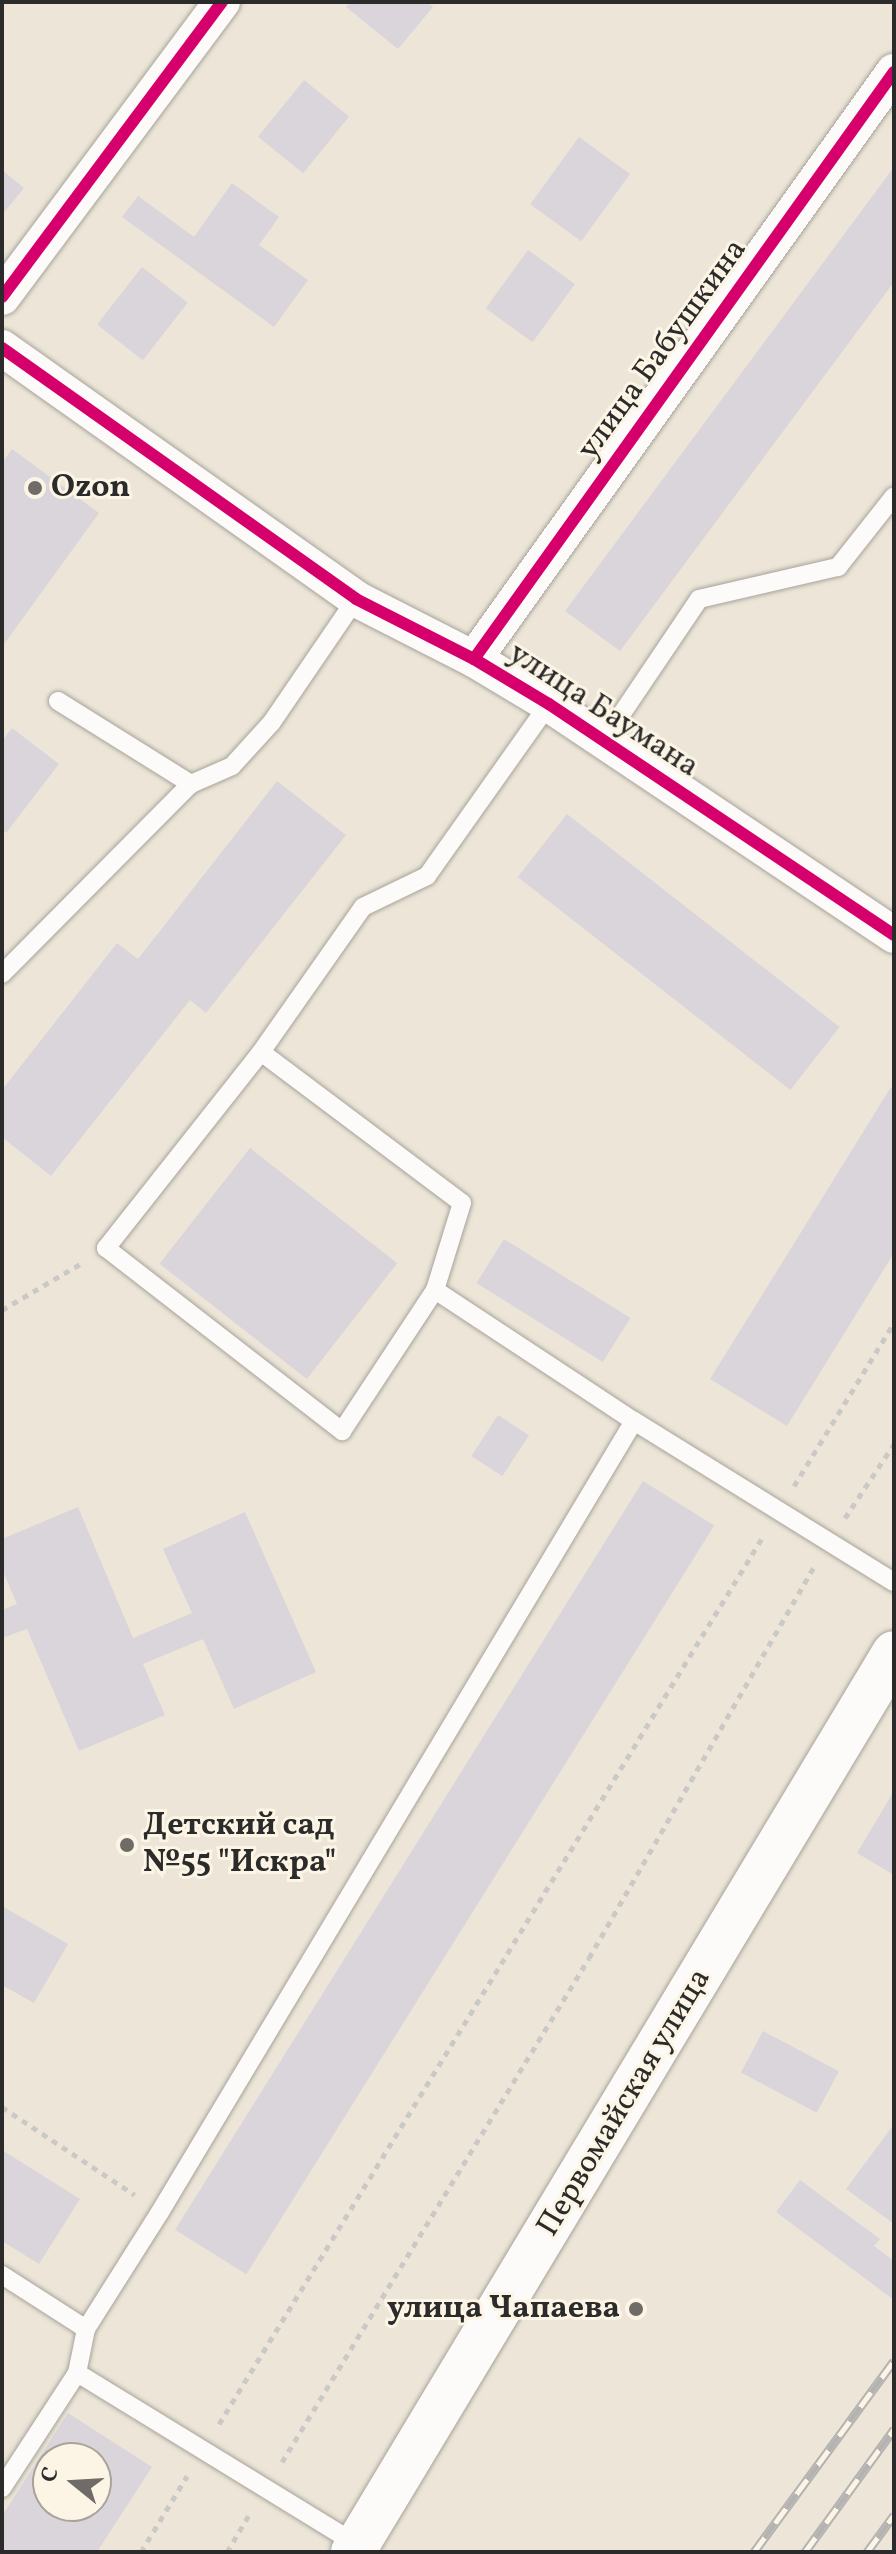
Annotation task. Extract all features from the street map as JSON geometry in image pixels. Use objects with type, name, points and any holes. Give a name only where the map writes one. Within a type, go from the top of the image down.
[{"type":"main road","name":"Первомайская улица","points":[[356,2548],[894,1653]]},
{"type":"street","points":[[2,297],[222,2]]},
{"type":"street","name":"улица Бабушкина","points":[[474,659],[894,72]]},
{"type":"street","name":"улица Баумана","points":[[2,348],[356,599],[474,659],[549,704],[894,935]]},
{"type":"lane","points":[[604,740],[699,599],[838,567],[894,496]]},
{"type":"lane","points":[[2,974],[191,784],[232,766],[272,722],[356,599]]},
{"type":"lane","points":[[58,701],[191,784]]},
{"type":"lane","points":[[261,1052],[462,1203],[435,1290],[342,1431],[106,1248],[261,1052],[363,907],[427,876],[549,704]]},
{"type":"lane","points":[[435,1290],[634,1421],[894,1582]]},
{"type":"lane","points":[[2,2488],[77,2373],[86,2329],[160,2212],[634,1421]]},
{"type":"lane","points":[[2,2275],[86,2329]]},
{"type":"lane","points":[[77,2373],[267,2487],[356,2548]]},
{"type":"path","points":[[2,1310],[106,1248]]},
{"type":"path","points":[[141,2552],[894,1323]]},
{"type":"path","points":[[227,2552],[589,1958],[828,1543],[894,1444]]},
{"type":"path","points":[[2,2107],[160,2212]]},
{"type":"building","points":[[350,2],[427,2],[433,7],[398,49],[346,7]]},
{"type":"building","points":[[304,80],[349,117],[303,173],[258,137]]},
{"type":"building","points":[[579,137],[630,174],[581,241],[530,204]]},
{"type":"building","points":[[894,167],[894,282],[620,651],[565,611]]},
{"type":"building","points":[[2,170],[24,188],[2,215]]},
{"type":"building","points":[[232,183],[279,217],[259,245],[308,280],[274,327],[122,217],[138,196],[194,237]]},
{"type":"building","points":[[528,250],[575,284],[533,342],[486,308]]},
{"type":"building","points":[[142,267],[188,303],[143,360],[97,325]]},
{"type":"building","points":[[12,449],[99,513],[2,647],[2,463]]},
{"type":"building","points":[[12,728],[59,764],[6,833],[2,830],[2,741]]},
{"type":"building","points":[[277,781],[346,835],[206,1013],[190,1000],[51,1176],[2,1137],[2,1090],[117,943],[138,959]]},
{"type":"building","points":[[567,814],[840,1027],[790,1090],[518,877]]},
{"type":"building","points":[[891,1087],[894,1089],[894,1253],[787,1426],[710,1379]]},
{"type":"building","points":[[250,1148],[397,1263],[307,1379],[159,1264]]},
{"type":"building","points":[[504,1239],[630,1318],[603,1362],[476,1283]]},
{"type":"building","points":[[498,1415],[529,1435],[502,1476],[471,1456]]},
{"type":"building","points":[[643,1481],[714,1526],[246,2274],[175,2230]]},
{"type":"building","points":[[78,1507],[133,1638],[192,1613],[163,1549],[245,1512],[316,1672],[234,1709],[203,1639],[143,1664],[165,1715],[79,1751],[27,1629],[2,1638],[2,1610],[17,1604],[2,1569],[2,1539]]},
{"type":"building","points":[[894,1791],[894,1875],[857,1853]]},
{"type":"building","points":[[2,1906],[68,1944],[34,2003],[2,1985]]},
{"type":"building","points":[[763,2031],[839,2071],[817,2113],[741,2072]]},
{"type":"building","points":[[894,2124],[894,2224],[846,2189]]},
{"type":"building","points":[[2,2150],[80,2199],[39,2264],[2,2241]]},
{"type":"building","points":[[800,2180],[880,2239],[874,2246],[894,2261],[894,2300],[776,2212]]},
{"type":"building","points":[[68,2413],[152,2467],[97,2552],[2,2552],[2,2516],[32,2469],[32,2522],[112,2522],[112,2442],[49,2442]]},
{"type":"railway","points":[[754,2552],[894,2361]]},
{"type":"railway","points":[[805,2552],[894,2429]]},
{"type":"railway","points":[[867,2552],[894,2515]]},
{"type":"cycle path","points":[[2,297],[222,2]]},
{"type":"cycle path","points":[[474,659],[894,72]]},
{"type":"cycle path","points":[[2,348],[356,599],[474,659],[549,704],[894,935]]},
{"type":"place","name":"Ozon","points":[[35,488]]},
{"type":"place","name":"Детский сад №55 \"Искра\"","points":[[127,1845]]},
{"type":"place","name":"улица Чапаева","points":[[636,2309]]}]
